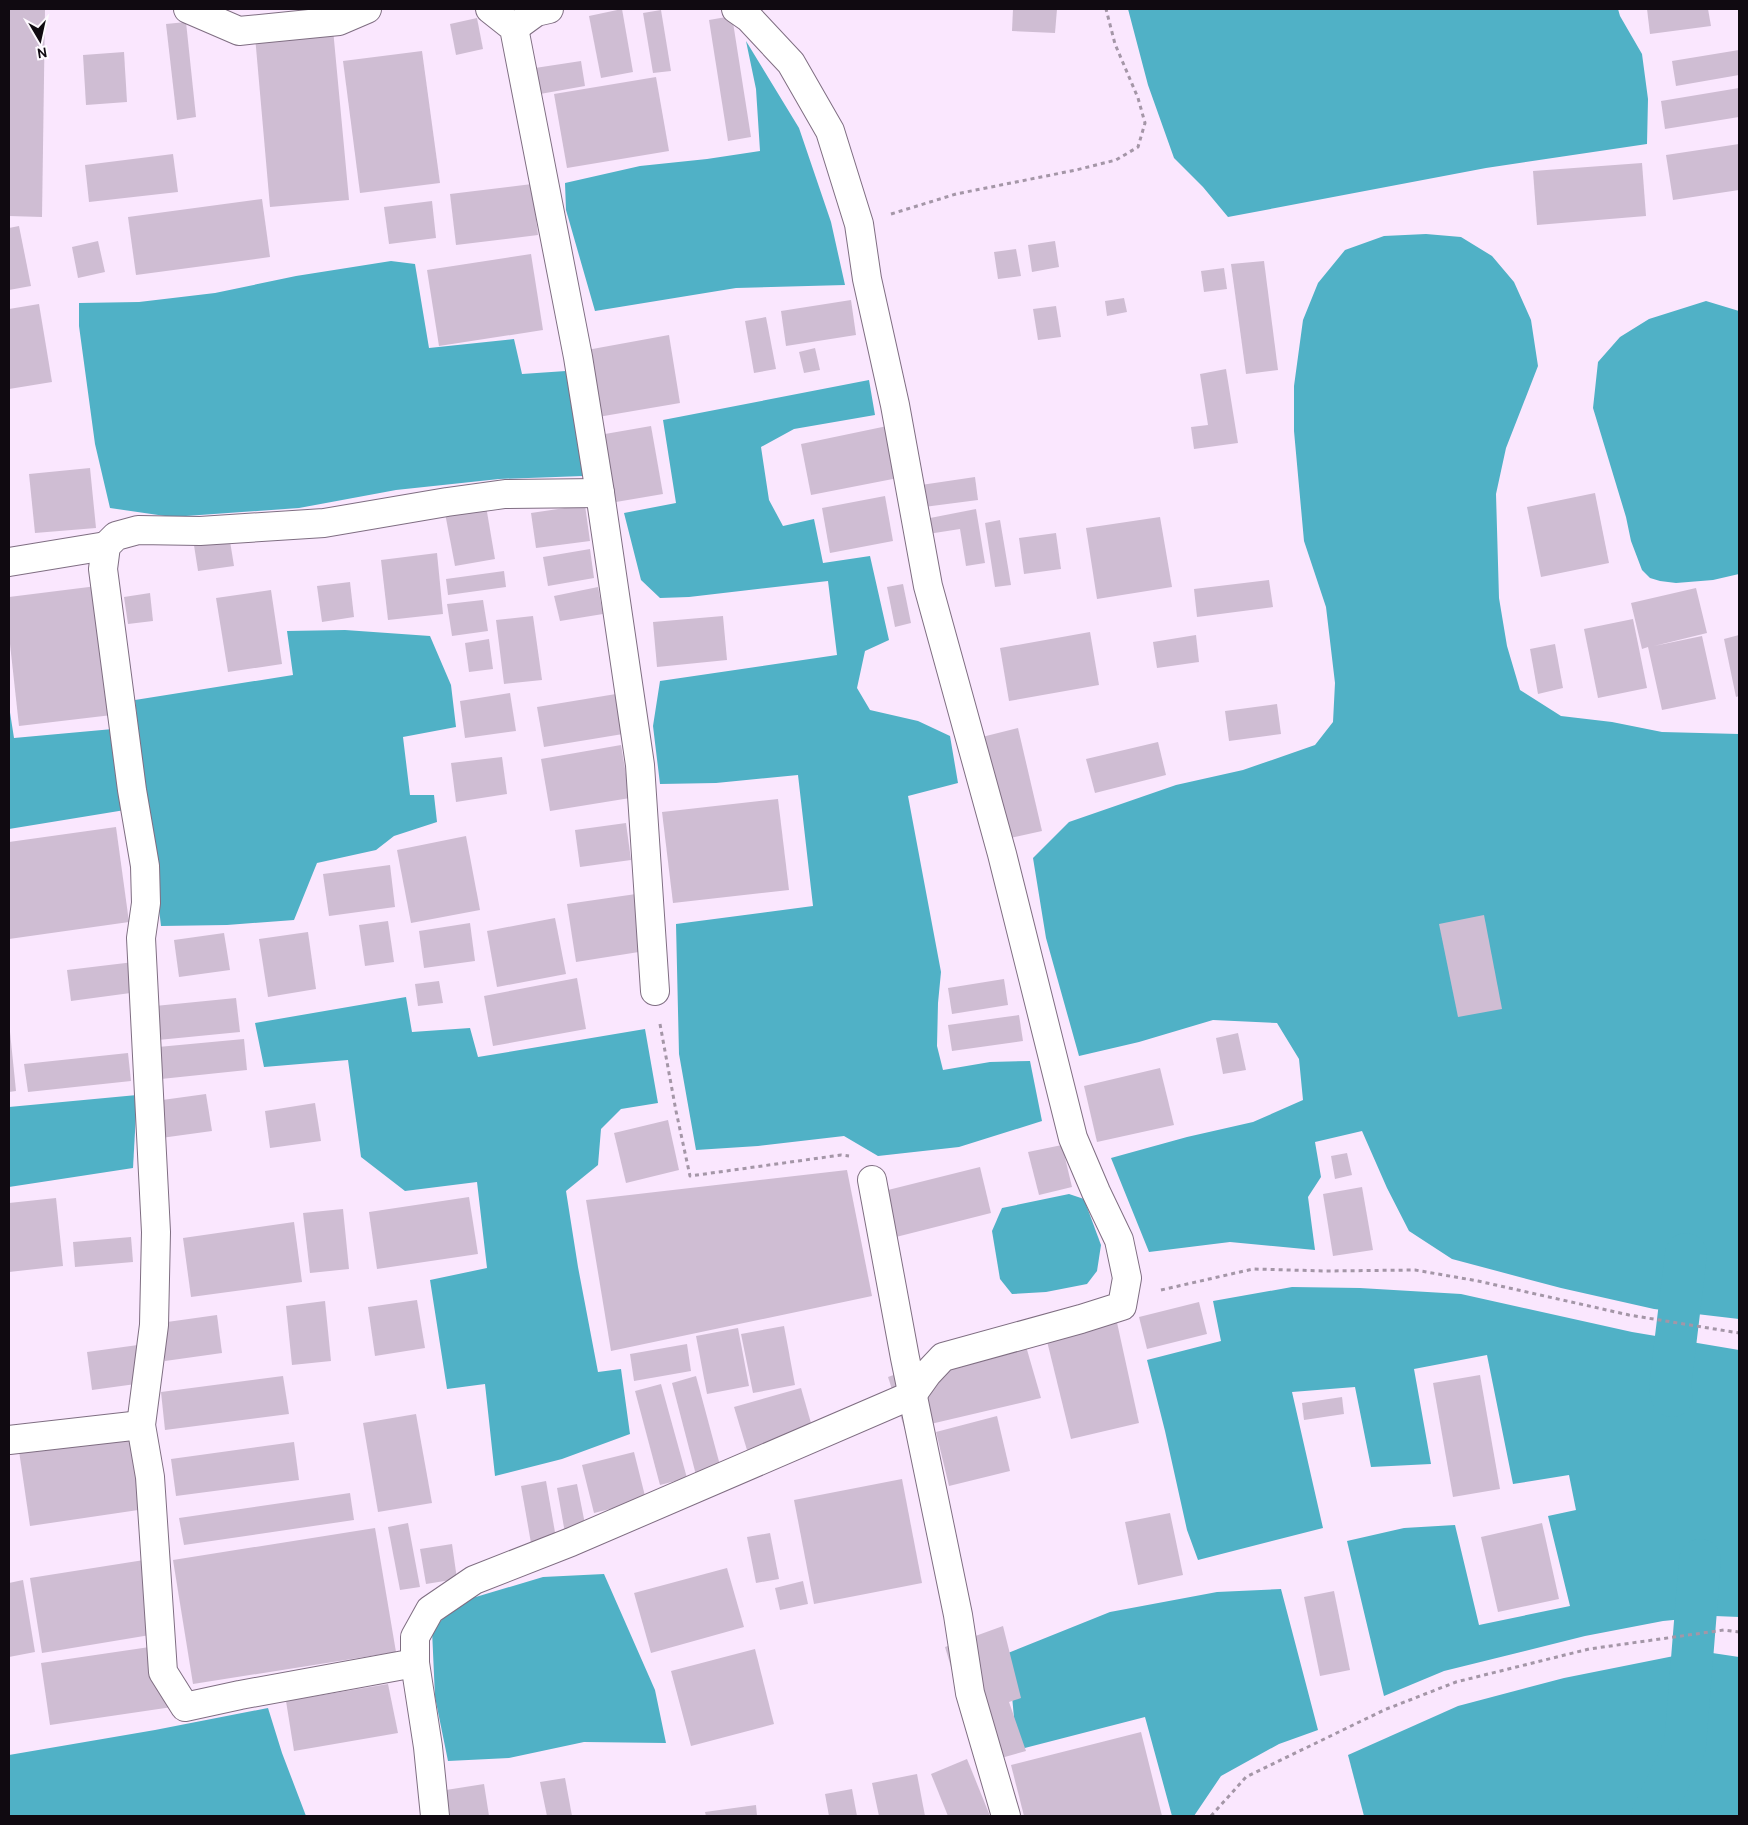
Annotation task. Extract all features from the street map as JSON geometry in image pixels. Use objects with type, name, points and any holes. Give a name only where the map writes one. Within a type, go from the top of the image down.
[{"type":"street","points":[[188,9],[239,30],[339,21],[367,9]]},
{"type":"street","points":[[490,9],[514,28],[578,357],[640,765],[656,991]]},
{"type":"street","points":[[514,28],[536,12],[549,9]]},
{"type":"street","points":[[435,1816],[428,1747],[415,1663],[415,1636],[430,1610],[474,1580],[571,1542],[912,1395],[927,1374],[943,1357],[1122,1306],[1127,1278],[1119,1240],[1096,1192],[1074,1138],[1002,854],[928,586],[895,405],[867,279],[859,224],[830,131],[791,63],[749,18],[736,9]]},
{"type":"street","points":[[9,562],[106,546],[116,536],[138,530],[200,531],[324,523],[505,494],[600,493]]},
{"type":"street","points":[[106,546],[103,569],[132,790],[145,866],[146,903],[141,938],[156,1232],[154,1324],[141,1425],[150,1476],[163,1672],[185,1707],[415,1663]]},
{"type":"street","points":[[872,1180],[912,1395],[958,1615],[970,1693],[1006,1816]]},
{"type":"street","points":[[9,1440],[141,1425]]},
{"type":"path","points":[[859,224],[956,194],[1116,160],[1138,147],[1145,123],[1138,98],[1115,44],[1106,9]]},
{"type":"path","points":[[656,991],[663,1045],[690,1176],[841,1155],[865,1158],[872,1180]]},
{"type":"path","points":[[1122,1306],[1149,1293],[1253,1269],[1326,1271],[1415,1270],[1478,1281],[1629,1315],[1739,1333]]},
{"type":"path","points":[[1211,1816],[1246,1777],[1384,1710],[1456,1682],[1589,1649],[1724,1630],[1739,1632]]},
{"type":"water","points":[[1128,9],[1618,9],[1620,16],[1642,54],[1648,99],[1647,144],[1486,168],[1228,217],[1203,187],[1174,158],[1148,85]]},
{"type":"water","points":[[746,41],[799,128],[831,222],[845,285],[736,288],[595,311],[566,210],[565,183],[640,166],[760,151],[756,89]]},
{"type":"water","points":[[1426,234],[1461,237],[1492,256],[1514,282],[1531,320],[1538,366],[1506,448],[1496,494],[1499,598],[1507,646],[1520,690],[1561,716],[1612,722],[1662,732],[1739,734],[1739,1319],[1654,1309],[1561,1288],[1452,1259],[1409,1231],[1387,1188],[1362,1131],[1315,1142],[1321,1177],[1308,1197],[1315,1250],[1230,1242],[1149,1252],[1111,1158],[1187,1137],[1253,1122],[1303,1100],[1299,1059],[1277,1023],[1213,1020],[1139,1042],[1079,1056],[1046,938],[1033,858],[1069,822],[1176,785],[1243,770],[1315,745],[1333,722],[1335,683],[1326,607],[1304,541],[1294,431],[1294,386],[1303,320],[1318,283],[1345,250],[1384,236]]},
{"type":"water","points":[[391,261],[415,264],[429,348],[514,339],[522,374],[566,371],[583,476],[499,479],[396,490],[299,508],[172,517],[110,508],[95,444],[79,326],[79,303],[139,302],[215,293],[296,276]]},
{"type":"water","points":[[1706,301],[1739,311],[1739,574],[1713,580],[1676,583],[1660,581],[1650,578],[1642,570],[1631,541],[1626,517],[1593,408],[1598,362],[1620,337],[1649,319]]},
{"type":"water","points":[[869,380],[875,415],[794,429],[761,447],[769,500],[783,526],[814,519],[823,563],[870,556],[889,640],[865,651],[857,688],[870,710],[918,721],[950,736],[958,783],[908,796],[941,972],[937,1046],[943,1070],[990,1062],[1030,1061],[1042,1121],[959,1147],[878,1156],[844,1136],[758,1146],[696,1150],[679,1054],[676,924],[813,906],[798,775],[716,783],[660,784],[653,726],[660,681],[837,655],[828,581],[689,597],[660,598],[641,580],[624,513],[676,503],[663,420]]},
{"type":"water","points":[[345,630],[430,636],[451,685],[456,727],[403,737],[410,795],[434,795],[437,822],[394,836],[376,850],[317,863],[294,920],[227,925],[161,926],[135,700],[293,675],[287,631]]},
{"type":"water","points":[[9,706],[14,738],[113,729],[125,810],[9,829]]},
{"type":"water","points":[[406,997],[412,1032],[470,1028],[478,1057],[645,1029],[658,1103],[621,1109],[601,1129],[598,1165],[566,1191],[598,1372],[621,1369],[630,1434],[562,1459],[495,1476],[485,1384],[447,1389],[430,1280],[487,1268],[477,1182],[405,1191],[361,1157],[348,1060],[264,1067],[255,1023]]},
{"type":"water","points":[[137,1095],[133,1168],[9,1187],[9,1107]]},
{"type":"water","points":[[1069,1194],[1084,1199],[1101,1245],[1097,1271],[1087,1284],[1046,1292],[1012,1294],[1000,1279],[992,1231],[1002,1208]]},
{"type":"water","points":[[1292,1287],[1360,1288],[1461,1294],[1632,1332],[1739,1350],[1739,1617],[1715,1616],[1663,1621],[1585,1636],[1444,1671],[1384,1696],[1347,1541],[1404,1528],[1455,1525],[1479,1625],[1570,1606],[1548,1516],[1576,1510],[1569,1475],[1513,1484],[1487,1355],[1414,1369],[1431,1464],[1371,1467],[1355,1387],[1292,1392],[1323,1528],[1198,1560],[1187,1530],[1147,1360],[1221,1341],[1213,1301]]},
{"type":"water","points":[[604,1574],[655,1690],[666,1743],[584,1742],[509,1758],[448,1761],[435,1697],[432,1630],[459,1602],[543,1577]]},
{"type":"water","points":[[1281,1589],[1318,1730],[1279,1744],[1221,1776],[1194,1816],[1172,1816],[1145,1717],[1017,1750],[1008,1653],[1110,1612],[1217,1592]]},
{"type":"water","points":[[1699,1651],[1739,1657],[1739,1816],[1364,1816],[1348,1755],[1458,1706],[1564,1678]]},
{"type":"water","points":[[268,1708],[282,1753],[306,1816],[9,1816],[9,1755]]},
{"type":"building","points":[[9,9],[45,9],[42,217],[9,216]]},
{"type":"building","points":[[622,9],[633,72],[601,78],[589,16]]},
{"type":"building","points":[[1013,9],[1057,9],[1055,33],[1012,31]]},
{"type":"building","points":[[1647,9],[1708,9],[1711,26],[1650,34]]},
{"type":"building","points":[[661,10],[671,71],[653,73],[643,13]]},
{"type":"building","points":[[732,16],[751,137],[728,141],[709,20]]},
{"type":"building","points":[[477,18],[483,49],[456,55],[450,24]]},
{"type":"building","points":[[186,22],[196,117],[177,120],[166,24]]},
{"type":"building","points":[[333,29],[349,200],[270,207],[255,36]]},
{"type":"building","points":[[1739,50],[1739,75],[1676,86],[1672,61]]},
{"type":"building","points":[[422,51],[440,183],[360,193],[343,61]]},
{"type":"building","points":[[124,52],[127,102],[86,105],[83,55]]},
{"type":"building","points":[[581,61],[585,86],[540,94],[535,68]]},
{"type":"building","points":[[656,77],[669,151],[567,168],[554,94]]},
{"type":"building","points":[[1739,88],[1739,117],[1665,129],[1661,101]]},
{"type":"building","points":[[1739,144],[1739,190],[1673,200],[1666,155]]},
{"type":"building","points":[[173,154],[178,192],[89,202],[85,165]]},
{"type":"building","points":[[1642,163],[1646,216],[1537,225],[1533,171]]},
{"type":"building","points":[[532,184],[538,235],[456,245],[450,194]]},
{"type":"building","points":[[262,199],[270,257],[136,275],[128,217]]},
{"type":"building","points":[[432,201],[436,238],[389,244],[384,207]]},
{"type":"building","points":[[19,226],[31,286],[9,290],[9,228]]},
{"type":"building","points":[[98,241],[105,272],[78,278],[72,247]]},
{"type":"building","points":[[1055,241],[1059,267],[1032,272],[1028,245]]},
{"type":"building","points":[[1016,249],[1021,276],[998,279],[994,252]]},
{"type":"building","points":[[531,254],[543,330],[439,346],[427,270]]},
{"type":"building","points":[[1264,261],[1278,370],[1246,374],[1231,264]]},
{"type":"building","points":[[1224,268],[1227,289],[1204,292],[1201,271]]},
{"type":"building","points":[[1124,298],[1127,312],[1107,316],[1105,301]]},
{"type":"building","points":[[851,300],[856,335],[786,346],[781,311]]},
{"type":"building","points":[[39,304],[52,382],[9,389],[9,309]]},
{"type":"building","points":[[1056,306],[1061,337],[1038,340],[1033,309]]},
{"type":"building","points":[[766,317],[776,369],[754,373],[745,321]]},
{"type":"building","points":[[669,335],[680,403],[598,417],[587,350]]},
{"type":"building","points":[[815,348],[820,370],[804,373],[799,352]]},
{"type":"building","points":[[1226,369],[1238,443],[1194,449],[1191,427],[1208,425],[1200,374]]},
{"type":"building","points":[[892,425],[903,477],[811,495],[801,444]]},
{"type":"building","points":[[651,426],[663,494],[616,502],[605,434]]},
{"type":"building","points":[[90,468],[96,528],[35,533],[29,474]]},
{"type":"building","points":[[975,477],[978,500],[924,507],[921,485]]},
{"type":"building","points":[[1595,493],[1609,563],[1541,577],[1527,507]]},
{"type":"building","points":[[885,496],[893,541],[830,553],[822,508]]},
{"type":"building","points":[[585,505],[590,541],[536,548],[531,513]]},
{"type":"building","points":[[486,506],[495,559],[455,566],[445,513]]},
{"type":"building","points":[[976,509],[985,563],[966,566],[960,529],[928,534],[925,519]]},
{"type":"building","points":[[1160,517],[1172,587],[1097,599],[1086,528]]},
{"type":"building","points":[[1000,520],[1011,585],[995,587],[985,523]]},
{"type":"building","points":[[1056,533],[1061,569],[1024,574],[1019,538]]},
{"type":"building","points":[[229,535],[234,566],[198,571],[193,539]]},
{"type":"building","points":[[590,549],[594,578],[548,586],[543,557]]},
{"type":"building","points":[[437,553],[443,614],[388,620],[381,560]]},
{"type":"building","points":[[504,571],[506,587],[448,595],[446,579]]},
{"type":"building","points":[[1269,580],[1273,607],[1197,617],[1194,589]]},
{"type":"building","points":[[350,582],[354,617],[322,622],[317,586]]},
{"type":"building","points":[[903,584],[911,623],[895,627],[887,587]]},
{"type":"building","points":[[97,586],[112,715],[19,726],[9,635],[9,597]]},
{"type":"building","points":[[598,587],[603,614],[560,621],[554,596]]},
{"type":"building","points":[[1696,588],[1707,633],[1654,646],[1702,636],[1716,699],[1662,710],[1648,647],[1642,649],[1631,603]]},
{"type":"building","points":[[271,590],[282,664],[228,672],[216,598]]},
{"type":"building","points":[[150,593],[153,621],[128,624],[124,597]]},
{"type":"building","points":[[483,600],[488,631],[452,636],[447,604]]},
{"type":"building","points":[[533,616],[542,680],[504,684],[496,620]]},
{"type":"building","points":[[723,616],[727,660],[657,667],[653,622]]},
{"type":"building","points":[[1633,619],[1647,688],[1598,698],[1584,629]]},
{"type":"building","points":[[1090,632],[1099,685],[1009,701],[1000,648]]},
{"type":"building","points":[[1196,635],[1199,662],[1157,668],[1153,642]]},
{"type":"building","points":[[1739,635],[1739,696],[1736,697],[1724,639]]},
{"type":"building","points":[[489,639],[493,669],[469,672],[465,643]]},
{"type":"building","points":[[1555,644],[1563,688],[1538,694],[1530,649]]},
{"type":"building","points":[[510,693],[516,731],[465,738],[460,701]]},
{"type":"building","points":[[616,694],[623,734],[544,747],[537,707]]},
{"type":"building","points":[[1277,704],[1281,734],[1229,741],[1225,711]]},
{"type":"building","points":[[1018,728],[1042,831],[1006,839],[982,737]]},
{"type":"building","points":[[1158,742],[1166,775],[1095,793],[1086,759]]},
{"type":"building","points":[[621,745],[630,798],[550,811],[541,759]]},
{"type":"building","points":[[502,757],[507,794],[456,802],[451,763]]},
{"type":"building","points":[[778,799],[789,890],[673,903],[662,812]]},
{"type":"building","points":[[626,823],[631,860],[580,867],[575,830]]},
{"type":"building","points":[[116,827],[129,922],[9,939],[9,842]]},
{"type":"building","points":[[466,836],[480,910],[411,923],[397,850]]},
{"type":"building","points":[[390,865],[395,907],[329,916],[323,874]]},
{"type":"building","points":[[636,894],[645,951],[576,962],[567,904]]},
{"type":"building","points":[[1484,915],[1502,1009],[1458,1017],[1439,924]]},
{"type":"building","points":[[555,918],[566,974],[497,987],[487,931]]},
{"type":"building","points":[[388,921],[394,962],[365,966],[359,925]]},
{"type":"building","points":[[470,923],[475,961],[424,968],[419,931]]},
{"type":"building","points":[[308,932],[316,989],[268,997],[259,939]]},
{"type":"building","points":[[224,933],[230,970],[179,977],[174,940]]},
{"type":"building","points":[[134,962],[138,992],[71,1001],[67,970]]},
{"type":"building","points":[[577,978],[586,1029],[493,1046],[484,996]]},
{"type":"building","points":[[1004,979],[1008,1005],[952,1014],[948,988]]},
{"type":"building","points":[[439,981],[443,1003],[418,1006],[415,984]]},
{"type":"building","points":[[236,998],[240,1032],[158,1040],[155,1006]]},
{"type":"building","points":[[1019,1015],[1023,1041],[952,1051],[948,1025]]},
{"type":"building","points":[[9,1032],[16,1091],[9,1092]]},
{"type":"building","points":[[1238,1033],[1246,1070],[1223,1074],[1216,1038]]},
{"type":"building","points":[[244,1039],[247,1070],[161,1079],[158,1047]]},
{"type":"building","points":[[128,1053],[131,1081],[28,1092],[24,1064]]},
{"type":"building","points":[[1160,1068],[1174,1125],[1097,1142],[1084,1086]]},
{"type":"building","points":[[206,1094],[212,1131],[161,1138],[155,1101]]},
{"type":"building","points":[[315,1103],[321,1141],[270,1148],[265,1111]]},
{"type":"building","points":[[668,1120],[679,1170],[626,1183],[614,1133]]},
{"type":"building","points":[[1062,1145],[1072,1187],[1039,1195],[1028,1152]]},
{"type":"building","points":[[1347,1153],[1352,1175],[1335,1179],[1331,1156]]},
{"type":"building","points":[[980,1167],[991,1213],[896,1237],[884,1191]]},
{"type":"building","points":[[847,1170],[872,1296],[611,1351],[586,1200]]},
{"type":"building","points":[[1362,1187],[1373,1250],[1333,1256],[1323,1194]]},
{"type":"building","points":[[469,1197],[478,1254],[377,1269],[369,1212]]},
{"type":"building","points":[[56,1198],[63,1266],[9,1272],[9,1203]]},
{"type":"building","points":[[343,1209],[349,1269],[310,1273],[303,1213]]},
{"type":"building","points":[[294,1222],[302,1282],[191,1297],[183,1238]]},
{"type":"building","points":[[131,1237],[133,1262],[75,1267],[73,1242]]},
{"type":"building","points":[[417,1300],[425,1348],[375,1356],[368,1307]]},
{"type":"building","points":[[325,1301],[331,1361],[292,1365],[286,1306]]},
{"type":"building","points":[[1199,1302],[1207,1334],[1147,1349],[1139,1317]]},
{"type":"building","points":[[217,1315],[222,1353],[165,1361],[160,1323]]},
{"type":"building","points":[[1116,1318],[1139,1423],[1071,1439],[1046,1337]]},
{"type":"building","points":[[784,1326],[795,1385],[753,1393],[741,1334]]},
{"type":"building","points":[[738,1328],[749,1386],[707,1394],[696,1336]]},
{"type":"building","points":[[1021,1329],[1041,1398],[905,1430],[888,1377]]},
{"type":"building","points":[[687,1344],[691,1371],[634,1381],[630,1354]]},
{"type":"building","points":[[138,1345],[143,1383],[92,1390],[87,1352]]},
{"type":"building","points":[[1480,1375],[1500,1489],[1453,1497],[1433,1383]]},
{"type":"building","points":[[283,1376],[289,1414],[165,1430],[161,1392]]},
{"type":"building","points":[[696,1376],[721,1469],[696,1475],[672,1383]]},
{"type":"building","points":[[661,1384],[687,1478],[660,1485],[635,1391]]},
{"type":"building","points":[[801,1388],[813,1430],[747,1450],[734,1407]]},
{"type":"building","points":[[1342,1397],[1344,1414],[1304,1420],[1302,1403]]},
{"type":"building","points":[[416,1414],[432,1503],[378,1512],[363,1423]]},
{"type":"building","points":[[997,1416],[1010,1471],[949,1486],[936,1432]]},
{"type":"building","points":[[133,1428],[145,1509],[30,1526],[18,1444]]},
{"type":"building","points":[[294,1442],[299,1480],[176,1496],[171,1459]]},
{"type":"building","points":[[634,1452],[646,1500],[594,1513],[582,1465]]},
{"type":"building","points":[[902,1479],[922,1583],[814,1604],[794,1500]]},
{"type":"building","points":[[546,1481],[556,1538],[531,1543],[521,1486]]},
{"type":"building","points":[[577,1484],[586,1529],[565,1533],[557,1488]]},
{"type":"building","points":[[350,1493],[354,1520],[184,1545],[179,1518]]},
{"type":"building","points":[[1170,1513],[1183,1575],[1138,1585],[1125,1522]]},
{"type":"building","points":[[408,1523],[420,1587],[400,1590],[388,1527]]},
{"type":"building","points":[[1542,1523],[1559,1599],[1498,1612],[1481,1537]]},
{"type":"building","points":[[375,1528],[396,1652],[193,1684],[173,1560]]},
{"type":"building","points":[[770,1533],[779,1579],[756,1583],[747,1537]]},
{"type":"building","points":[[452,1544],[457,1579],[426,1584],[420,1549]]},
{"type":"building","points":[[144,1560],[156,1634],[42,1653],[30,1578]]},
{"type":"building","points":[[727,1568],[744,1627],[651,1653],[634,1593]]},
{"type":"building","points":[[23,1580],[35,1652],[9,1657],[9,1583]]},
{"type":"building","points":[[803,1581],[808,1604],[780,1610],[775,1588]]},
{"type":"building","points":[[1334,1591],[1350,1670],[1320,1676],[1304,1597]]},
{"type":"building","points":[[1003,1626],[1021,1698],[1009,1702],[1026,1751],[980,1764],[945,1647]]},
{"type":"building","points":[[170,1644],[179,1706],[50,1725],[41,1663]]},
{"type":"building","points":[[755,1649],[774,1724],[691,1746],[671,1671]]},
{"type":"building","points":[[388,1684],[398,1733],[294,1751],[286,1701]]},
{"type":"building","points":[[1141,1732],[1162,1816],[1024,1816],[1011,1765]]},
{"type":"building","points":[[967,1759],[990,1816],[948,1816],[931,1774]]},
{"type":"building","points":[[917,1774],[925,1816],[879,1816],[872,1783]]},
{"type":"building","points":[[565,1778],[572,1816],[547,1816],[540,1782]]},
{"type":"building","points":[[484,1784],[489,1816],[450,1816],[446,1790]]},
{"type":"building","points":[[852,1789],[857,1816],[829,1816],[825,1794]]},
{"type":"building","points":[[756,1805],[757,1816],[706,1816],[705,1812]]},
{"type":"waterway","points":[[1672,1396],[1670,1387],[1686,1254]]},
{"type":"waterway","points":[[1652,1816],[1685,1746],[1700,1560]]}]
